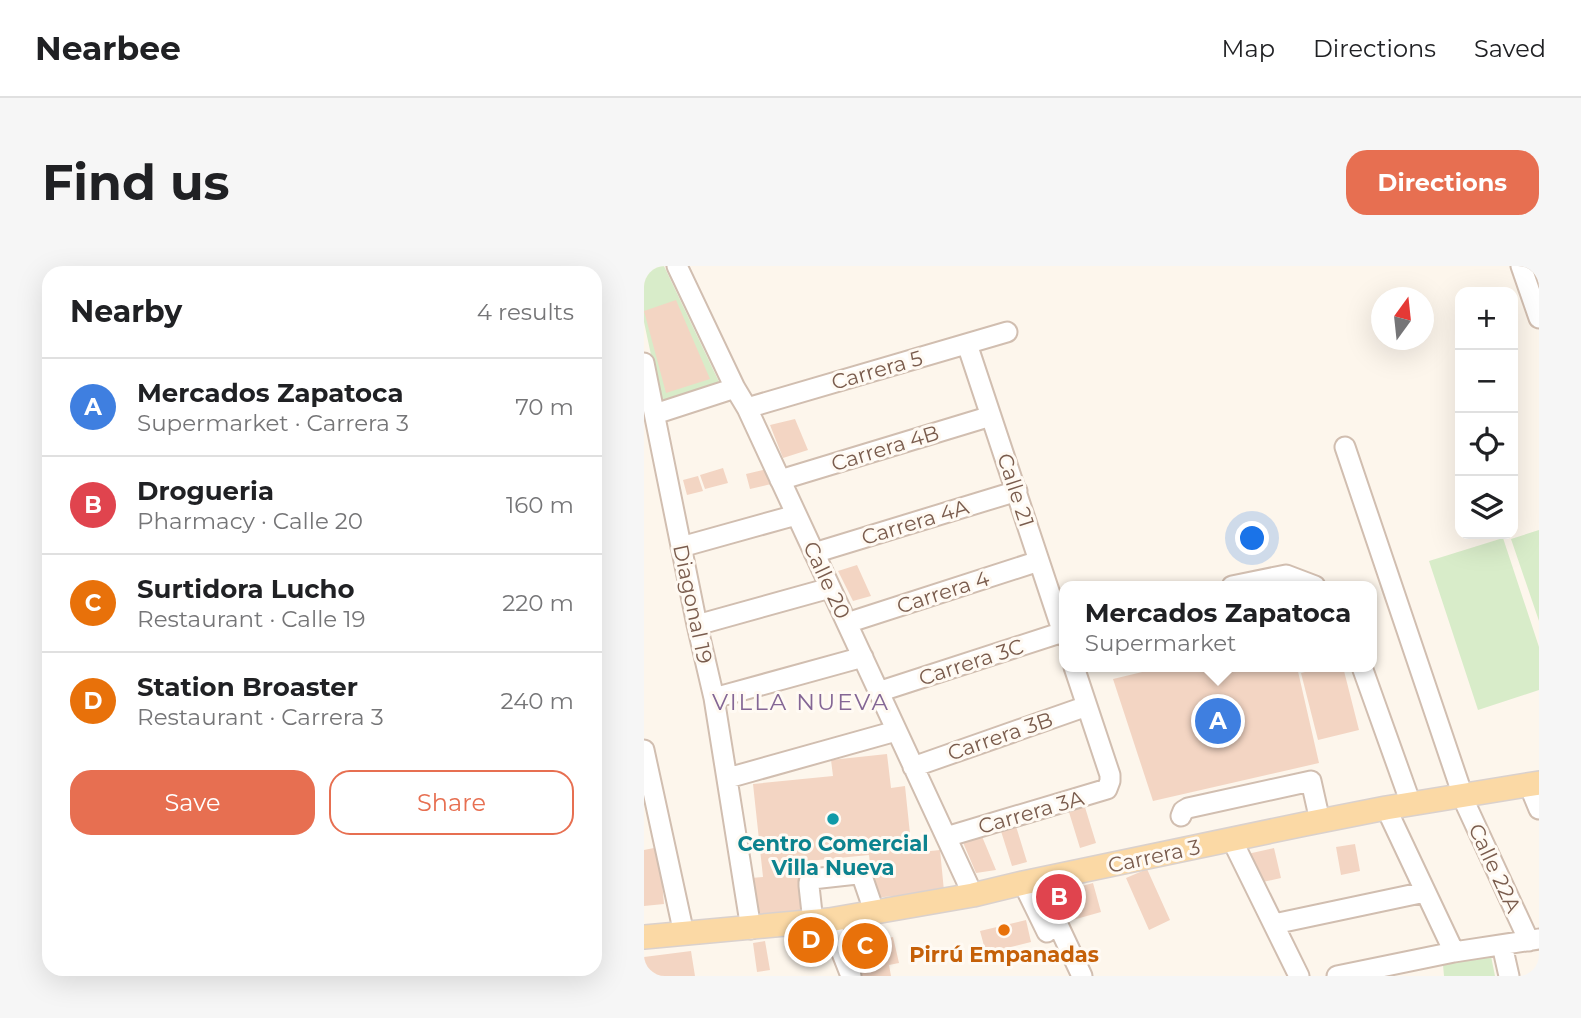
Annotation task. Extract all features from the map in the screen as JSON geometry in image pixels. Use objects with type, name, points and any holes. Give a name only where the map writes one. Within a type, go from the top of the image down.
[{"type":"main road","name":"Carrera 3","points":[[644,937],[821,921],[973,895],[1320,821],[1534,784]]},
{"type":"street","name":"Calle 20","points":[[677,266],[747,408],[973,895]]},
{"type":"street","points":[[1521,266],[1539,318]]},
{"type":"street","name":"Carrera 5","points":[[747,408],[1007,332]]},
{"type":"street","name":"Calle 21","points":[[967,344],[1059,622]]},
{"type":"street","name":"Diagonal 19","points":[[644,363],[714,698],[751,929]]},
{"type":"street","points":[[655,414],[735,388]]},
{"type":"street","name":"Carrera 4B","points":[[780,480],[991,416]]},
{"type":"street","name":"Calle 22A","points":[[1345,447],[1462,795],[1534,940]]},
{"type":"street","name":"Carrera 4A","points":[[814,553],[1017,491]]},
{"type":"street","points":[[681,547],[796,515]]},
{"type":"street","name":"Carrera 4","points":[[846,623],[1039,561]]},
{"type":"street","points":[[1256,581],[1286,575],[1302,581]]},
{"type":"street","points":[[697,625],[830,588]]},
{"type":"street","name":"Carrera 3C","points":[[878,691],[1059,635]]},
{"type":"street","points":[[714,698],[863,657]]},
{"type":"street","points":[[1076,672],[1087,706]]},
{"type":"street","points":[[1365,672],[1411,804]]},
{"type":"street","name":"Carrera 3B","points":[[914,767],[1087,706]]},
{"type":"street","name":"Carrera 3A","points":[[946,836],[1107,789],[1110,775],[1087,706]]},
{"type":"street","points":[[728,778],[896,731]]},
{"type":"street","points":[[644,750],[684,934]]},
{"type":"street","points":[[1181,816],[1188,808],[1309,773],[1320,821]]},
{"type":"street","points":[[1534,784],[1539,809]]},
{"type":"street","points":[[1386,808],[1454,952]]},
{"type":"street","points":[[1232,840],[1299,976]]},
{"type":"street","points":[[851,976],[821,921],[809,882],[811,879],[858,874],[862,876],[874,911]]},
{"type":"street","points":[[1030,881],[1068,976]]},
{"type":"street","points":[[1030,881],[1082,976]]},
{"type":"street","points":[[1274,924],[1425,892]]},
{"type":"street","points":[[1337,976],[1454,952],[1534,940]]},
{"type":"street","points":[[1502,945],[1509,976]]},
{"type":"green space","points":[[644,266],[664,266],[720,384],[661,402],[644,322]]},
{"type":"green space","points":[[1539,530],[1539,621],[1511,539],[1518,539]]},
{"type":"green space","points":[[1503,539],[1539,647],[1539,690],[1478,710],[1429,561]]},
{"type":"green space","points":[[1491,956],[1495,976],[1444,976],[1443,965]]},
{"type":"building","points":[[676,300],[710,379],[666,393],[644,311]]},
{"type":"building","points":[[795,419],[808,450],[783,458],[770,425]]},
{"type":"building","points":[[723,468],[728,483],[705,489],[700,475]]},
{"type":"building","points":[[767,469],[771,484],[750,489],[746,474]]},
{"type":"building","points":[[698,476],[703,491],[687,495],[683,480]]},
{"type":"building","points":[[857,565],[871,596],[853,601],[838,571]]},
{"type":"building","points":[[1142,672],[1298,672],[1319,763],[1153,801],[1113,679]]},
{"type":"building","points":[[1344,672],[1359,730],[1318,740],[1301,673]]},
{"type":"building","name":"Centro Comercial Villa Nueva","points":[[887,754],[891,788],[905,786],[912,853],[940,850],[944,891],[874,898],[869,855],[798,862],[803,910],[755,915],[751,878],[763,877],[753,784],[833,776],[831,760]]},
{"type":"building","points":[[1084,804],[1096,843],[1080,848],[1068,809]]},
{"type":"building","points":[[1015,823],[1027,862],[1012,866],[1000,828]]},
{"type":"building","points":[[981,834],[996,870],[976,873],[962,840]]},
{"type":"building","points":[[1355,844],[1360,871],[1341,875],[1336,847]]},
{"type":"building","points":[[659,847],[664,904],[644,906],[644,850]]},
{"type":"building","points":[[1274,848],[1281,878],[1258,883],[1243,855]]},
{"type":"building","points":[[1147,869],[1170,920],[1149,930],[1126,878]]},
{"type":"building","points":[[1093,883],[1101,912],[1062,923],[1052,898],[1056,893]]},
{"type":"building","points":[[1026,920],[1031,942],[986,953],[980,931]]},
{"type":"building","points":[[813,936],[822,958],[813,962],[804,937]]},
{"type":"building","points":[[893,937],[899,963],[889,965],[891,976],[856,976],[850,946]]},
{"type":"building","points":[[765,941],[770,970],[757,972],[753,943]]},
{"type":"building","points":[[691,951],[695,976],[644,976],[644,957]]},
{"type":"place","name":"Mercados Zapatoca","points":[[1218,721]]},
{"type":"place","name":"Centro Comercial Villa Nueva","points":[[833,819]]},
{"type":"place","name":"Drogueria","points":[[1059,897]]},
{"type":"place","name":"Pirrú Empanadas","points":[[1004,930]]},
{"type":"place","name":"Station Broaster","points":[[811,940]]},
{"type":"place","name":"Surtidora Lucho","points":[[865,946]]},
{"type":"district","name":"VILLA NUEVA","points":[[801,702]]}]
